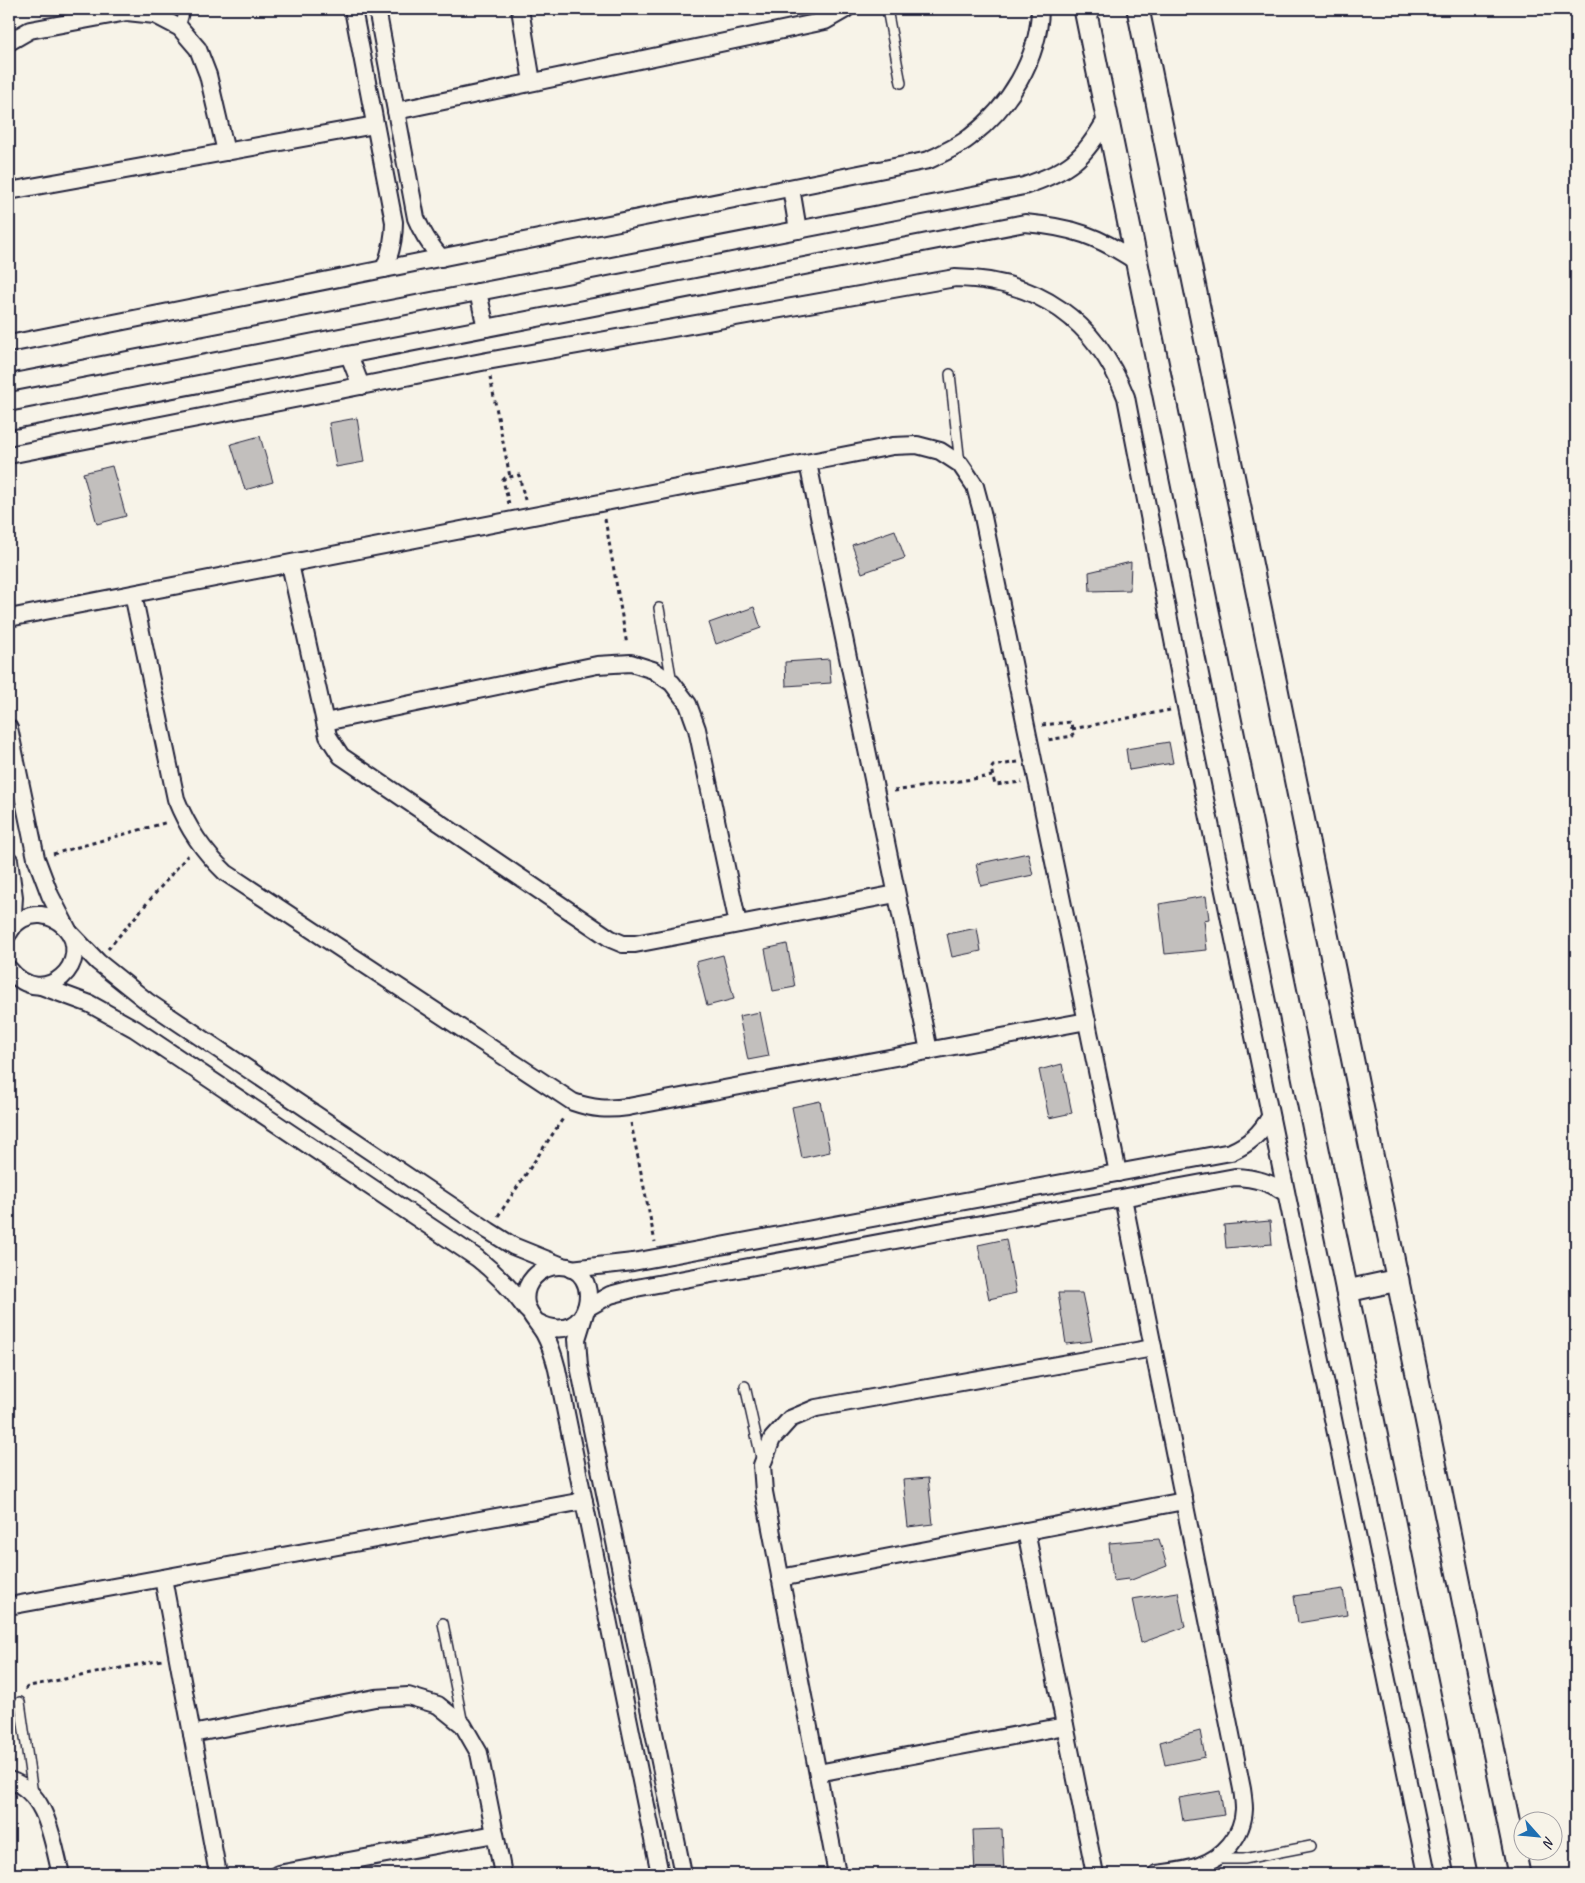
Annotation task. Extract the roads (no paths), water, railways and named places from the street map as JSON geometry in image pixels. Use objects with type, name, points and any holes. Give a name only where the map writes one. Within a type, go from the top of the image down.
[{"type":"street","points":[[353,9],[394,222],[394,239],[391,254],[384,269]]},
{"type":"street","points":[[377,9],[416,218],[430,246],[441,258]]},
{"type":"street","points":[[520,9],[532,82]]},
{"type":"street","points":[[396,110],[825,22],[846,9]]},
{"type":"street","points":[[9,344],[929,160],[969,138],[1002,107],[1027,68],[1040,25],[1040,9]]},
{"type":"street","points":[[1085,9],[1466,1874]]},
{"type":"street","points":[[1138,9],[1519,1874]]},
{"type":"street","points":[[9,42],[30,30],[127,12],[155,15],[180,28],[198,49],[208,75],[226,152]]},
{"type":"street","points":[[9,383],[1024,186],[1051,177],[1074,162],[1094,142],[1107,118]]},
{"type":"street","points":[[9,191],[375,125]]},
{"type":"street","points":[[791,188],[798,230]]},
{"type":"street","points":[[9,421],[1025,223],[1055,226],[1084,233],[1112,245],[1137,262]]},
{"type":"street","points":[[9,455],[487,362],[955,278],[995,281],[1034,294],[1068,315],[1088,333],[1109,360],[1126,397],[1186,707],[1426,1874]]},
{"type":"street","points":[[478,292],[486,328]]},
{"type":"street","points":[[349,355],[361,386]]},
{"type":"street","points":[[9,618],[894,446],[917,445],[940,451],[960,464],[975,486],[982,512],[1118,1173]]},
{"type":"street","points":[[808,463],[928,1051]]},
{"type":"street","points":[[290,564],[324,722],[333,747],[350,764],[617,942],[635,944],[896,894]]},
{"type":"street","points":[[133,594],[176,800],[183,817],[198,843],[226,873],[573,1102],[591,1108],[610,1110],[628,1108],[1087,1021]]},
{"type":"street","points":[[324,722],[597,665],[630,663],[653,670],[672,683],[688,704],[697,729],[738,924]]},
{"type":"street","points":[[9,728],[36,858],[50,895],[74,945],[74,957],[70,968],[62,977],[52,983],[41,986]]},
{"type":"street","points":[[9,860],[14,898],[10,930]]},
{"type":"street","points":[[10,930],[20,920],[30,916],[41,915],[51,917],[60,922],[98,962],[148,1002],[488,1231],[513,1246],[579,1274],[588,1290],[589,1299],[578,1339],[579,1366],[683,1874]]},
{"type":"street","points":[[9,969],[15,976],[16,981],[41,986],[90,1004],[135,1029],[476,1258],[497,1274],[515,1293],[534,1318],[547,1327],[558,1329],[578,1322],[586,1310],[610,1295],[636,1288],[1235,1178],[1262,1181],[1286,1193]]},
{"type":"street","points":[[660,1874],[557,1369],[549,1344],[526,1303],[526,1291],[531,1280],[540,1271],[550,1267],[618,1265],[1231,1152],[1254,1139],[1264,1129],[1270,1117]]},
{"type":"street","points":[[1122,1198],[1240,1780],[1244,1809],[1240,1828],[1235,1837],[1216,1859],[1198,1866],[1157,1874]]},
{"type":"street","points":[[1347,1291],[1398,1280]]},
{"type":"street","points":[[837,1874],[764,1492],[762,1465],[772,1439],[790,1419],[816,1408],[1153,1348]]},
{"type":"street","points":[[9,1606],[584,1501]]},
{"type":"street","points":[[780,1578],[1184,1501]]},
{"type":"street","points":[[1026,1531],[1095,1874]]},
{"type":"street","points":[[163,1578],[218,1874]]},
{"type":"street","points":[[192,1734],[376,1698],[408,1696],[438,1706],[463,1725],[480,1753],[503,1874]]},
{"type":"street","points":[[818,1774],[1066,1726]]},
{"type":"street","points":[[9,1780],[16,1782],[34,1796],[46,1816],[60,1874]]},
{"type":"street","points":[[278,1874],[496,1834]]},
{"type":"lane","points":[[180,28],[185,9]]},
{"type":"lane","points":[[887,9],[902,83]]},
{"type":"lane","points":[[950,374],[960,464]]},
{"type":"lane","points":[[659,608],[672,683]]},
{"type":"lane","points":[[744,1386],[762,1465]]},
{"type":"lane","points":[[442,1623],[463,1725]]},
{"type":"lane","points":[[20,1702],[34,1796]]},
{"type":"lane","points":[[1216,1859],[1244,1859],[1311,1846]]}]
